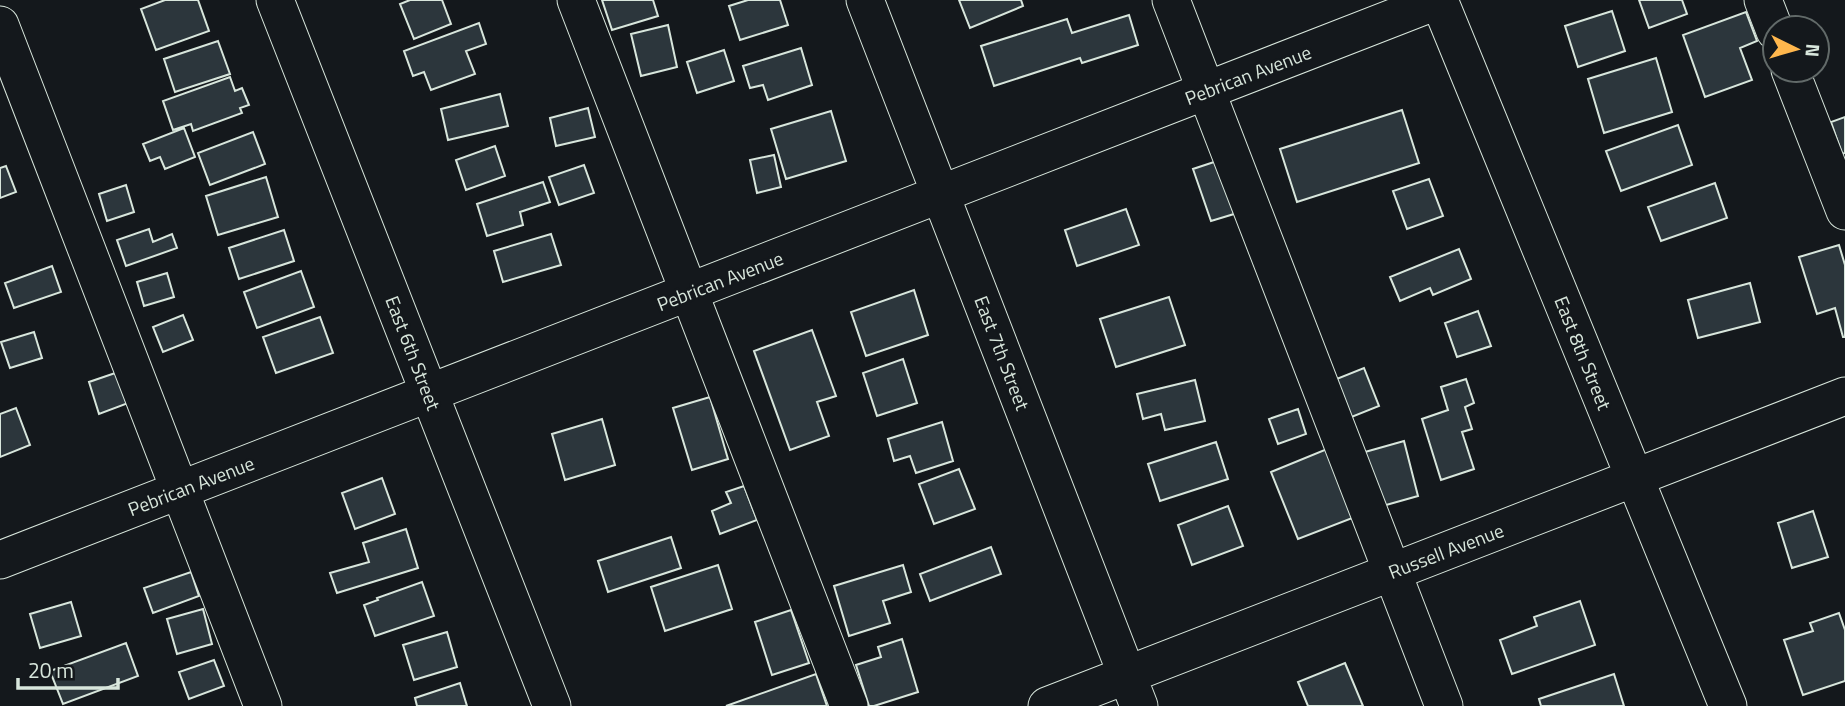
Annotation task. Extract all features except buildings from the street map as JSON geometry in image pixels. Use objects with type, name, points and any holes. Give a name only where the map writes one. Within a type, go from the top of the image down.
[{"type":"street","name":"East 6th Street","points":[[275,0],[552,706]]},
{"type":"street","points":[[576,0],[849,706]]},
{"type":"street","name":"East 7th Street","points":[[865,0],[1133,690]]},
{"type":"street","points":[[1171,0],[1444,706]]},
{"type":"street","name":"Pebrican Avenue","points":[[0,560],[1439,0]]},
{"type":"street","name":"East 8th Street","points":[[1439,0],[1728,706]]},
{"type":"street","points":[[0,25],[263,706]]},
{"type":"street","points":[[1795,84],[1845,211]]},
{"type":"street","name":"Russell Avenue","points":[[1047,706],[1133,690],[1392,572],[1845,396]]}]
